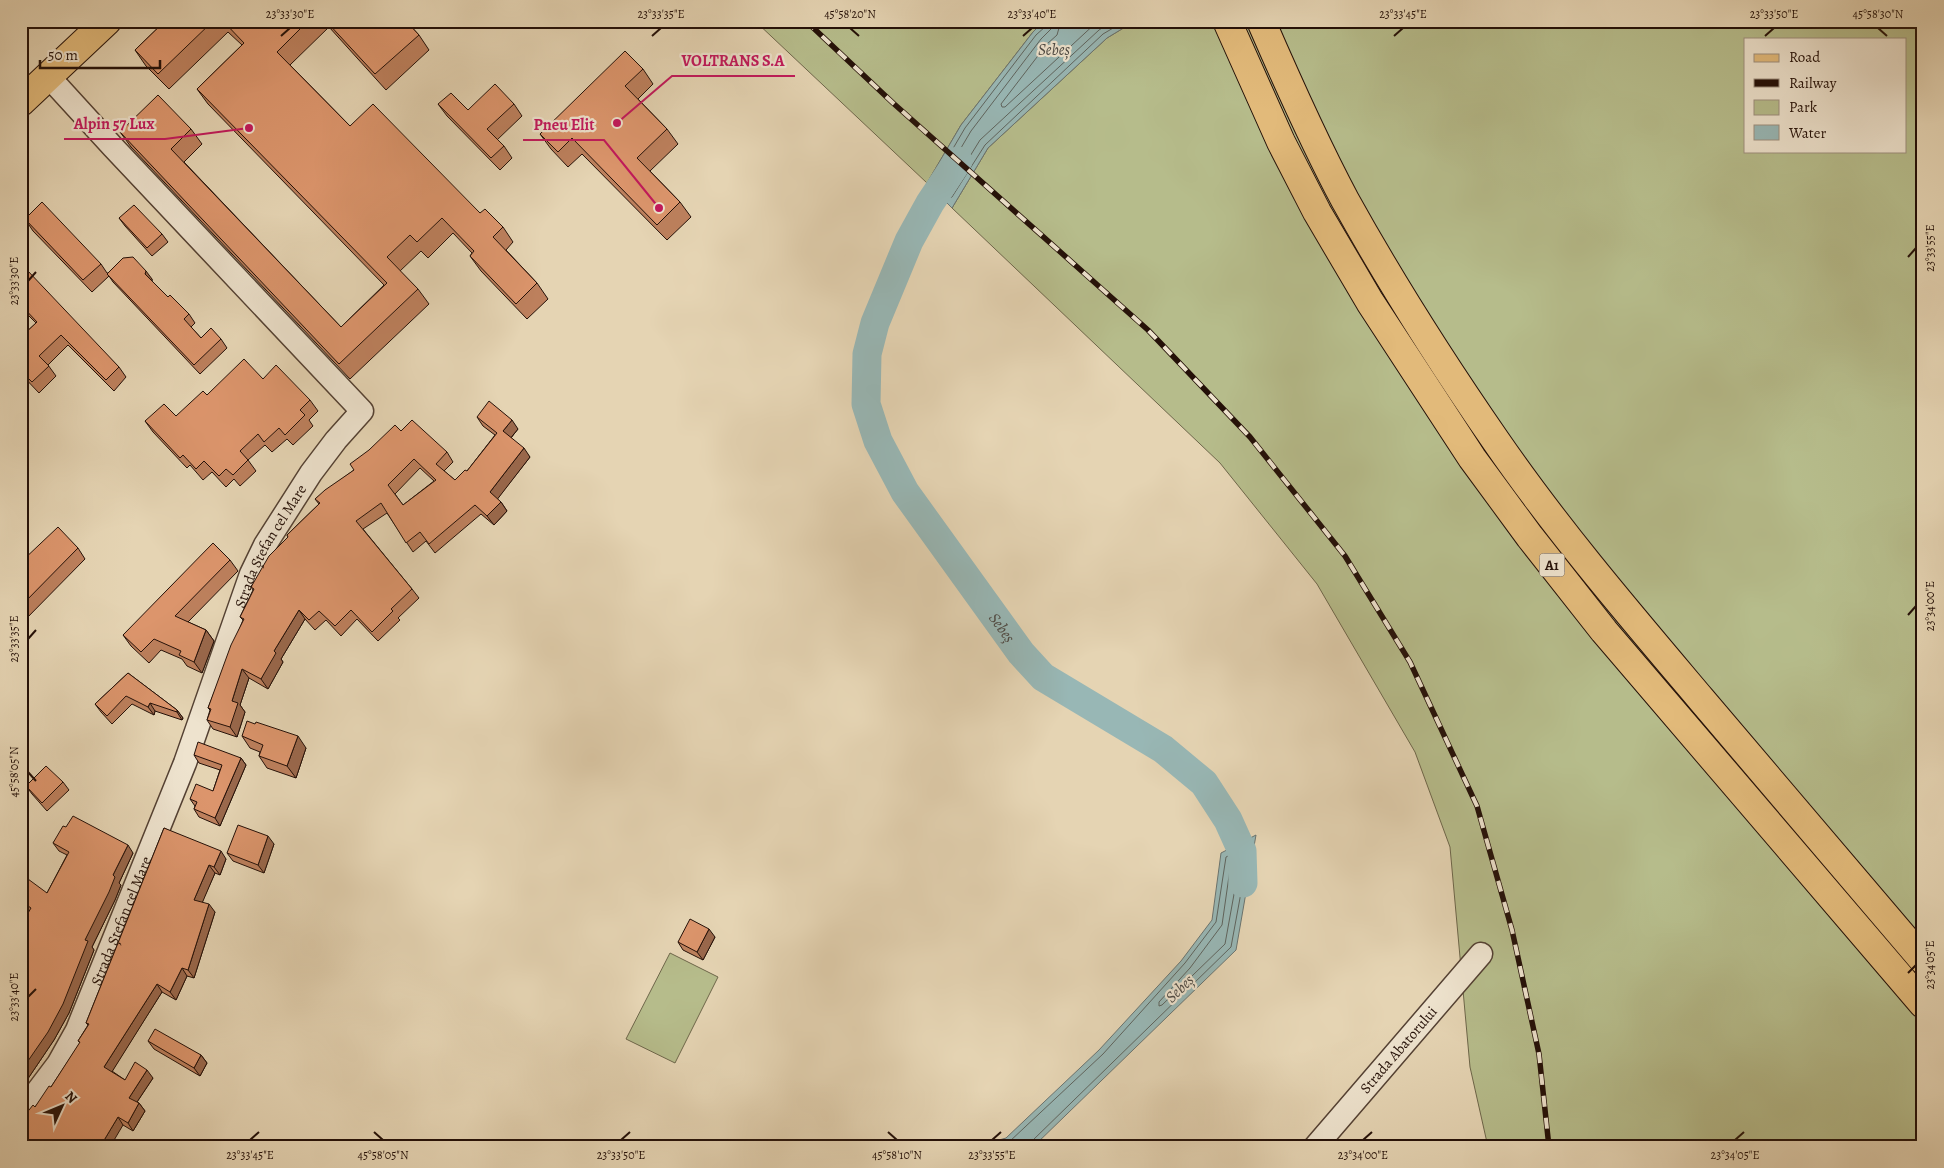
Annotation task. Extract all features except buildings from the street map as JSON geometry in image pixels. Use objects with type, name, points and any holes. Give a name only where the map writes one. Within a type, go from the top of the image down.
[{"type":"main road","points":[[21,102],[107,21]]},
{"type":"main road","name":"A1","points":[[1227,21],[1281,142],[1322,221],[1370,302],[1472,458],[1530,537],[1604,631],[1923,1004]]},
{"type":"main road","name":"A1","points":[[1261,21],[1327,163],[1358,222],[1400,294],[1497,443],[1556,522],[1639,625],[1923,960]]},
{"type":"street","name":"Strada Ștefan cel Mare","points":[[21,1113],[58,1064],[77,1030],[182,770],[243,592],[265,545],[310,473],[362,411],[48,76]]},
{"type":"street","name":"Strada Abatorului","points":[[1315,1147],[1481,954]]},
{"type":"green space","points":[[755,21],[1044,21],[1033,32],[961,125],[927,183]]},
{"type":"green space","points":[[1135,21],[1923,21],[1923,1147],[1488,1147],[1470,1067],[1450,847],[1415,752],[1317,584],[1220,463],[952,208],[988,148],[1107,38]]},
{"type":"green space","points":[[670,953],[718,977],[675,1063],[626,1039]]},
{"type":"water","name":"Sebeș","points":[[1044,21],[1135,21],[1107,38],[988,148],[952,208],[927,183],[961,125],[1033,32]]},
{"type":"water","points":[[1256,835],[1236,950],[1033,1147],[975,1147],[1006,1138],[1099,1050],[1181,961],[1212,920],[1221,853]]},
{"type":"waterway","name":"Sebeș","points":[[958,161],[930,203],[909,241],[875,323],[867,354],[866,404],[878,441],[905,492],[1021,653],[1043,677],[1163,749],[1204,783],[1228,820],[1242,851],[1243,883]]},
{"type":"railway","points":[[806,21],[893,103],[1148,330],[1250,437],[1345,556],[1410,662],[1477,806],[1512,930],[1539,1054],[1549,1147]]},
{"type":"place","name":"VOLTRANS S.A","points":[[617,123]]},
{"type":"place","name":"Alpin 57 Lux","points":[[249,128]]},
{"type":"place","name":"Pneu Elit","points":[[659,208]]}]
